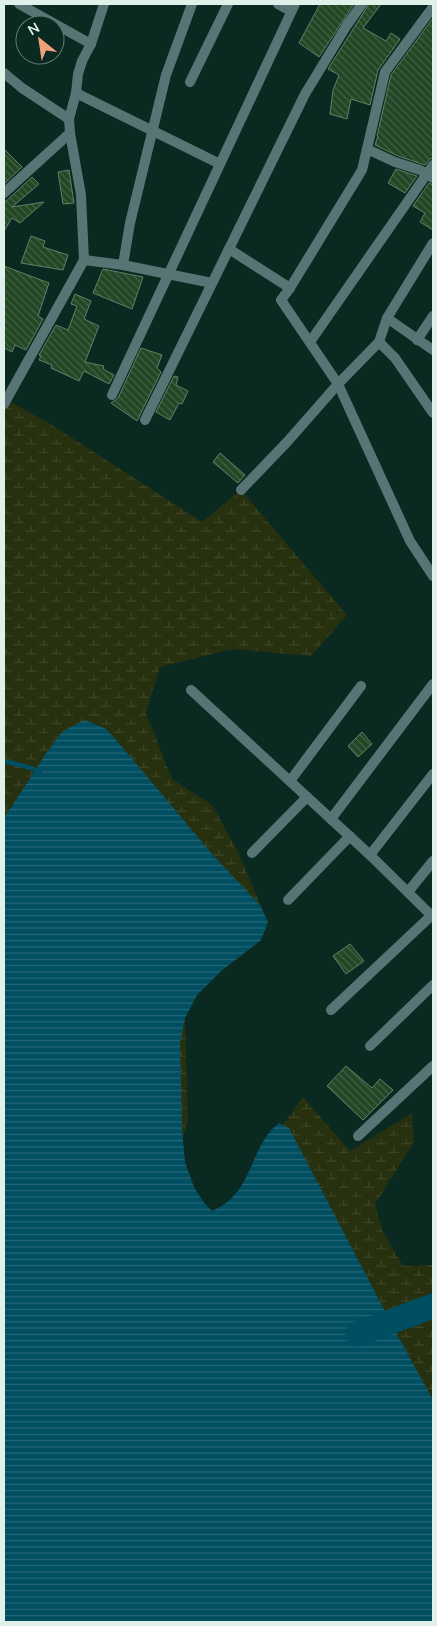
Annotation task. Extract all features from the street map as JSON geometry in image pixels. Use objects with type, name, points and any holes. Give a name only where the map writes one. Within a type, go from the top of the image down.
[{"type":"street","points":[[19,4],[91,44]]},
{"type":"street","points":[[4,404],[84,260],[81,195],[69,119],[76,93],[78,74],[91,44],[104,4]]},
{"type":"street","points":[[123,265],[130,222],[166,75],[192,4]]},
{"type":"street","points":[[190,82],[228,4]]},
{"type":"street","points":[[112,395],[293,7],[278,4]]},
{"type":"street","points":[[145,420],[305,94],[347,24],[362,4]]},
{"type":"street","points":[[433,7],[385,72],[362,170],[281,300],[338,384],[410,541],[433,576]]},
{"type":"street","points":[[4,72],[22,88],[69,119]]},
{"type":"street","points":[[76,93],[220,164]]},
{"type":"street","points":[[4,193],[70,134]]},
{"type":"street","points":[[310,342],[431,172],[395,162],[367,149]]},
{"type":"street","points":[[241,490],[378,342],[387,318],[433,243]]},
{"type":"street","points":[[229,249],[290,288]]},
{"type":"street","points":[[84,260],[123,265],[212,283]]},
{"type":"street","points":[[417,340],[433,316]]},
{"type":"street","points":[[387,318],[433,350]]},
{"type":"street","points":[[378,342],[395,358],[433,413]]},
{"type":"street","points":[[332,819],[433,684]]},
{"type":"street","points":[[290,781],[361,686]]},
{"type":"street","points":[[191,690],[370,854],[432,916],[331,1010]]},
{"type":"street","points":[[370,854],[433,774]]},
{"type":"street","points":[[252,853],[307,797]]},
{"type":"street","points":[[288,900],[350,836]]},
{"type":"street","points":[[408,892],[433,861]]},
{"type":"street","points":[[370,1046],[433,985]]},
{"type":"street","points":[[358,1136],[433,1066]]},
{"type":"green space","points":[[4,398],[52,425],[202,522],[241,490],[347,615],[311,656],[233,649],[160,667],[146,713],[172,779],[212,805],[237,850],[268,922],[261,940],[221,971],[197,995],[185,1018],[188,1122],[152,1225],[211,1211],[225,1205],[238,1192],[252,1167],[303,1097],[350,1151],[412,1113],[414,1142],[375,1204],[382,1230],[403,1266],[433,1265],[433,1622],[4,1622]]},
{"type":"water","points":[[85,720],[106,729],[118,742],[212,854],[260,905],[268,922],[261,940],[221,971],[197,995],[185,1018],[180,1043],[182,1129],[185,1162],[194,1187],[204,1203],[212,1211],[226,1203],[236,1193],[244,1182],[269,1133],[279,1123],[289,1128],[433,1400],[433,1622],[4,1622],[4,818],[63,731]]},
{"type":"building","points":[[320,4],[354,4],[319,57],[299,43]]},
{"type":"building","points":[[369,4],[381,4],[363,28],[386,41],[391,33],[400,39],[378,70],[370,105],[351,99],[347,119],[330,114],[333,90],[339,75],[328,69]]},
{"type":"building","points":[[433,18],[433,158],[425,165],[398,156],[375,145],[391,75]]},
{"type":"building","points":[[4,149],[22,167],[4,184]]},
{"type":"building","points":[[396,169],[417,176],[405,193],[388,183]]},
{"type":"building","points":[[69,170],[74,203],[63,204],[58,172]]},
{"type":"building","points":[[32,177],[39,184],[12,207],[44,202],[20,223],[12,218],[4,231],[4,203]]},
{"type":"building","points":[[429,183],[433,185],[433,230],[420,222],[425,213],[413,206]]},
{"type":"building","points":[[31,236],[45,241],[43,247],[68,255],[63,270],[21,263]]},
{"type":"building","points":[[4,266],[49,283],[38,316],[43,319],[26,350],[15,345],[12,352],[4,348]]},
{"type":"building","points":[[103,269],[143,277],[132,309],[93,293]]},
{"type":"building","points":[[75,294],[91,301],[84,319],[99,326],[85,362],[104,366],[103,369],[114,375],[109,384],[84,371],[79,381],[51,368],[52,365],[39,360],[41,356],[39,355],[56,325],[68,330],[77,306],[71,304]]},
{"type":"building","points":[[141,348],[162,355],[157,368],[161,372],[137,421],[111,403],[118,398]]},
{"type":"building","points":[[174,376],[178,377],[176,385],[188,391],[182,404],[179,403],[170,420],[156,412]]},
{"type":"building","points":[[220,453],[245,475],[238,483],[213,462]]},
{"type":"building","points":[[362,732],[372,744],[358,757],[348,746]]},
{"type":"building","points":[[350,944],[364,961],[346,974],[333,956]]},
{"type":"building","points":[[346,1066],[372,1088],[380,1079],[393,1090],[363,1120],[327,1086]]},
{"type":"waterway","points":[[4,761],[31,768],[40,773]]},
{"type":"waterway","points":[[358,1334],[433,1306]]}]
